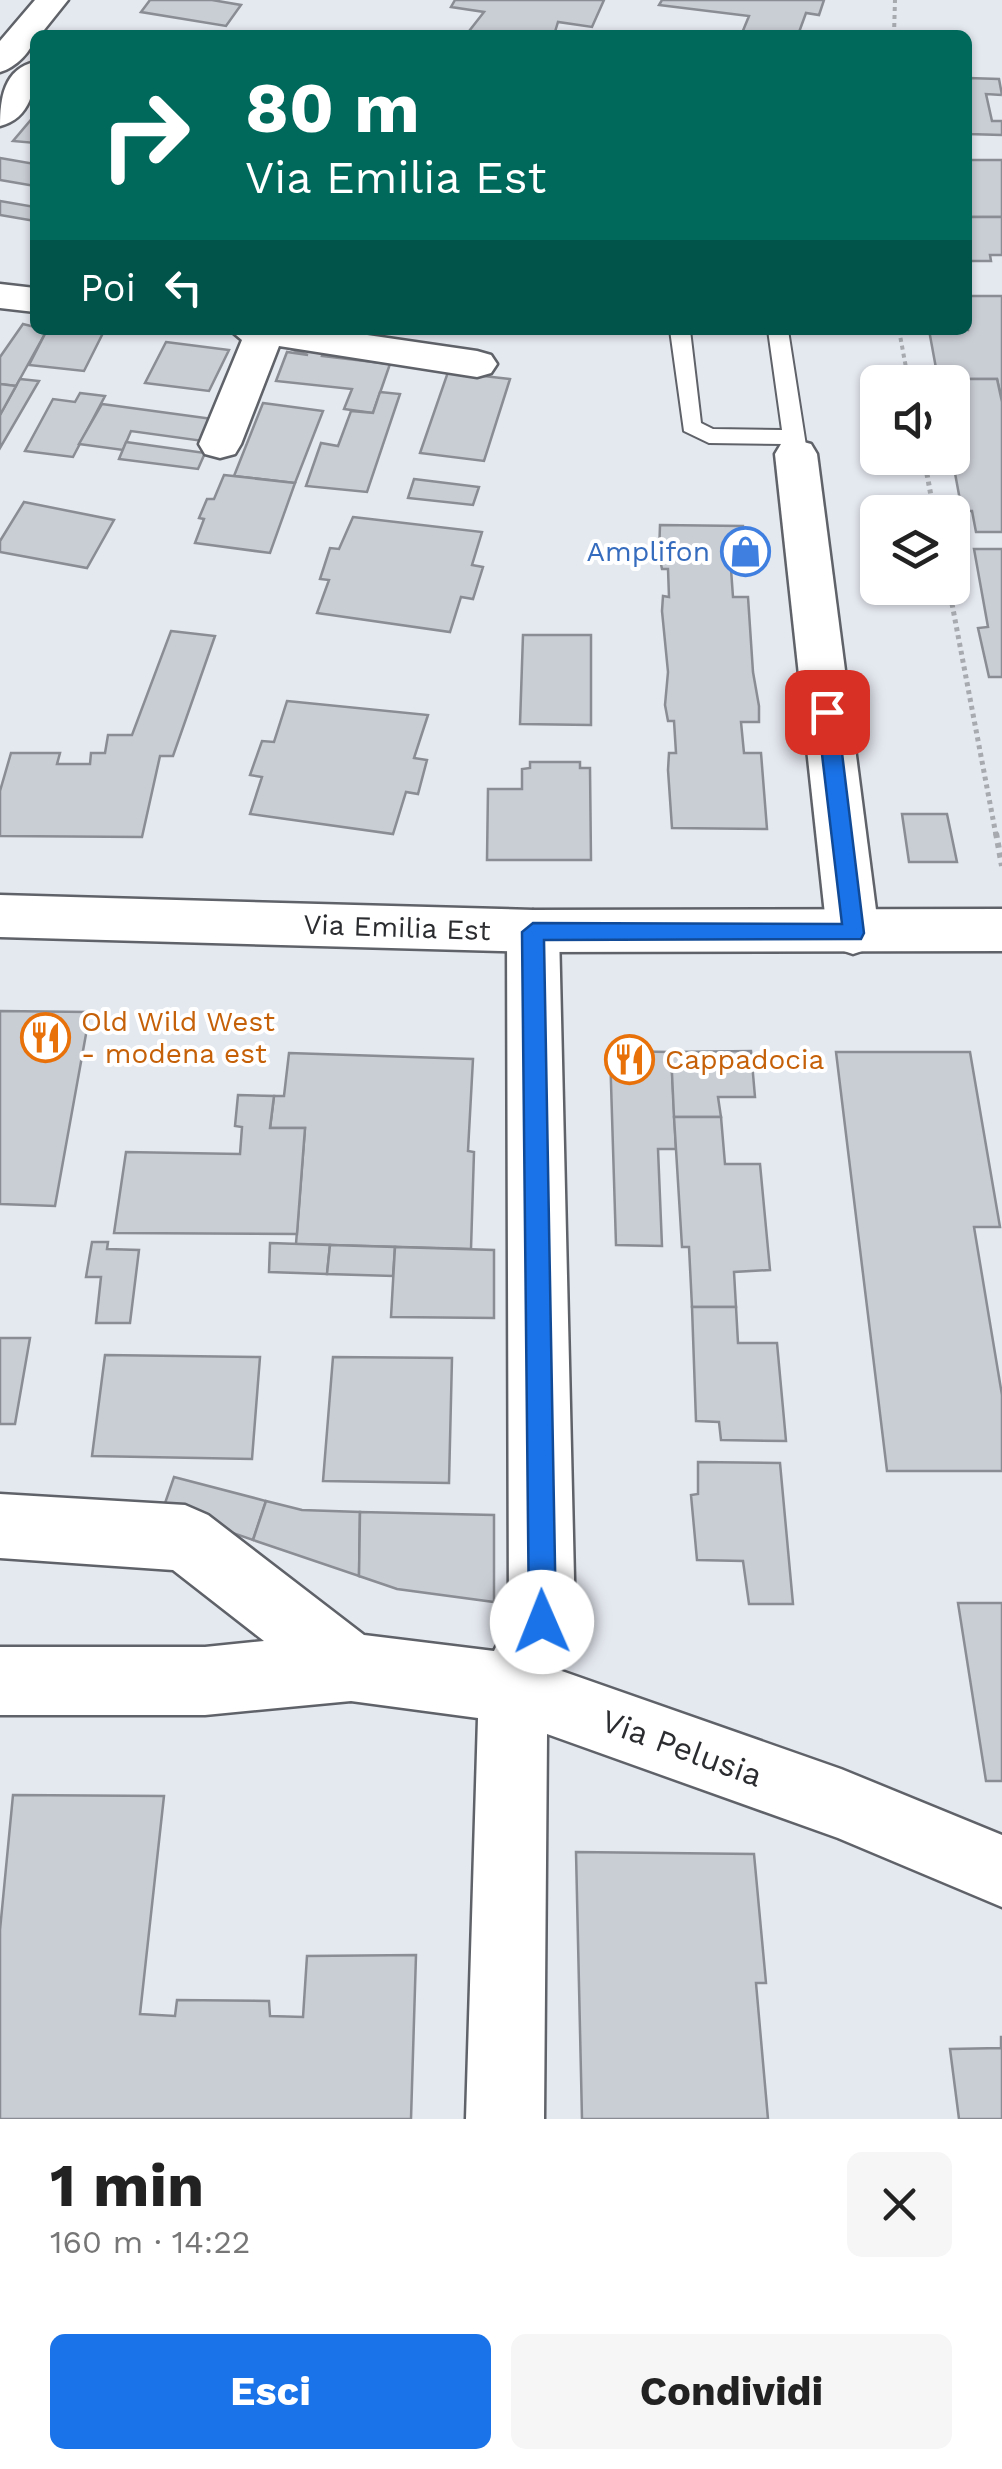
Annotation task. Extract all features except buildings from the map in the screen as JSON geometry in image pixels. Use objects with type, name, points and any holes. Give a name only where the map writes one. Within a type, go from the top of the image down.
[{"type":"street","points":[[0,62],[52,0]]},
{"type":"street","points":[[0,115],[30,78]]},
{"type":"street","points":[[0,296],[30,299]]},
{"type":"street","points":[[220,444],[256,335]]},
{"type":"street","points":[[284,335],[478,364]]},
{"type":"street","points":[[795,445],[854,933]]},
{"type":"street","name":"Via Emilia Est","points":[[0,916],[533,932],[1002,930]]},
{"type":"street","points":[[506,2119],[513,1688],[542,1622],[533,932]]},
{"type":"street","points":[[0,1526],[185,1538],[352,1667]]},
{"type":"street","name":"Via Pelusia","points":[[0,1681],[206,1682],[352,1667],[513,1688],[841,1804],[1002,1871]]},
{"type":"lane","points":[[681,335],[691,426],[709,436],[795,445],[779,335]]},
{"type":"path","points":[[894,0],[894,30]]},
{"type":"path","points":[[900,335],[906,365]]},
{"type":"path","points":[[951,605],[1002,866]]},
{"type":"place","name":"Amplifon","points":[[745,551]]},
{"type":"place","name":"Old Wild West - modena est","points":[[46,1037]]},
{"type":"place","name":"Cappadocia","points":[[630,1059]]},
{"type":"route","points":[[542,1622],[533,932],[854,933],[827,712]]}]
